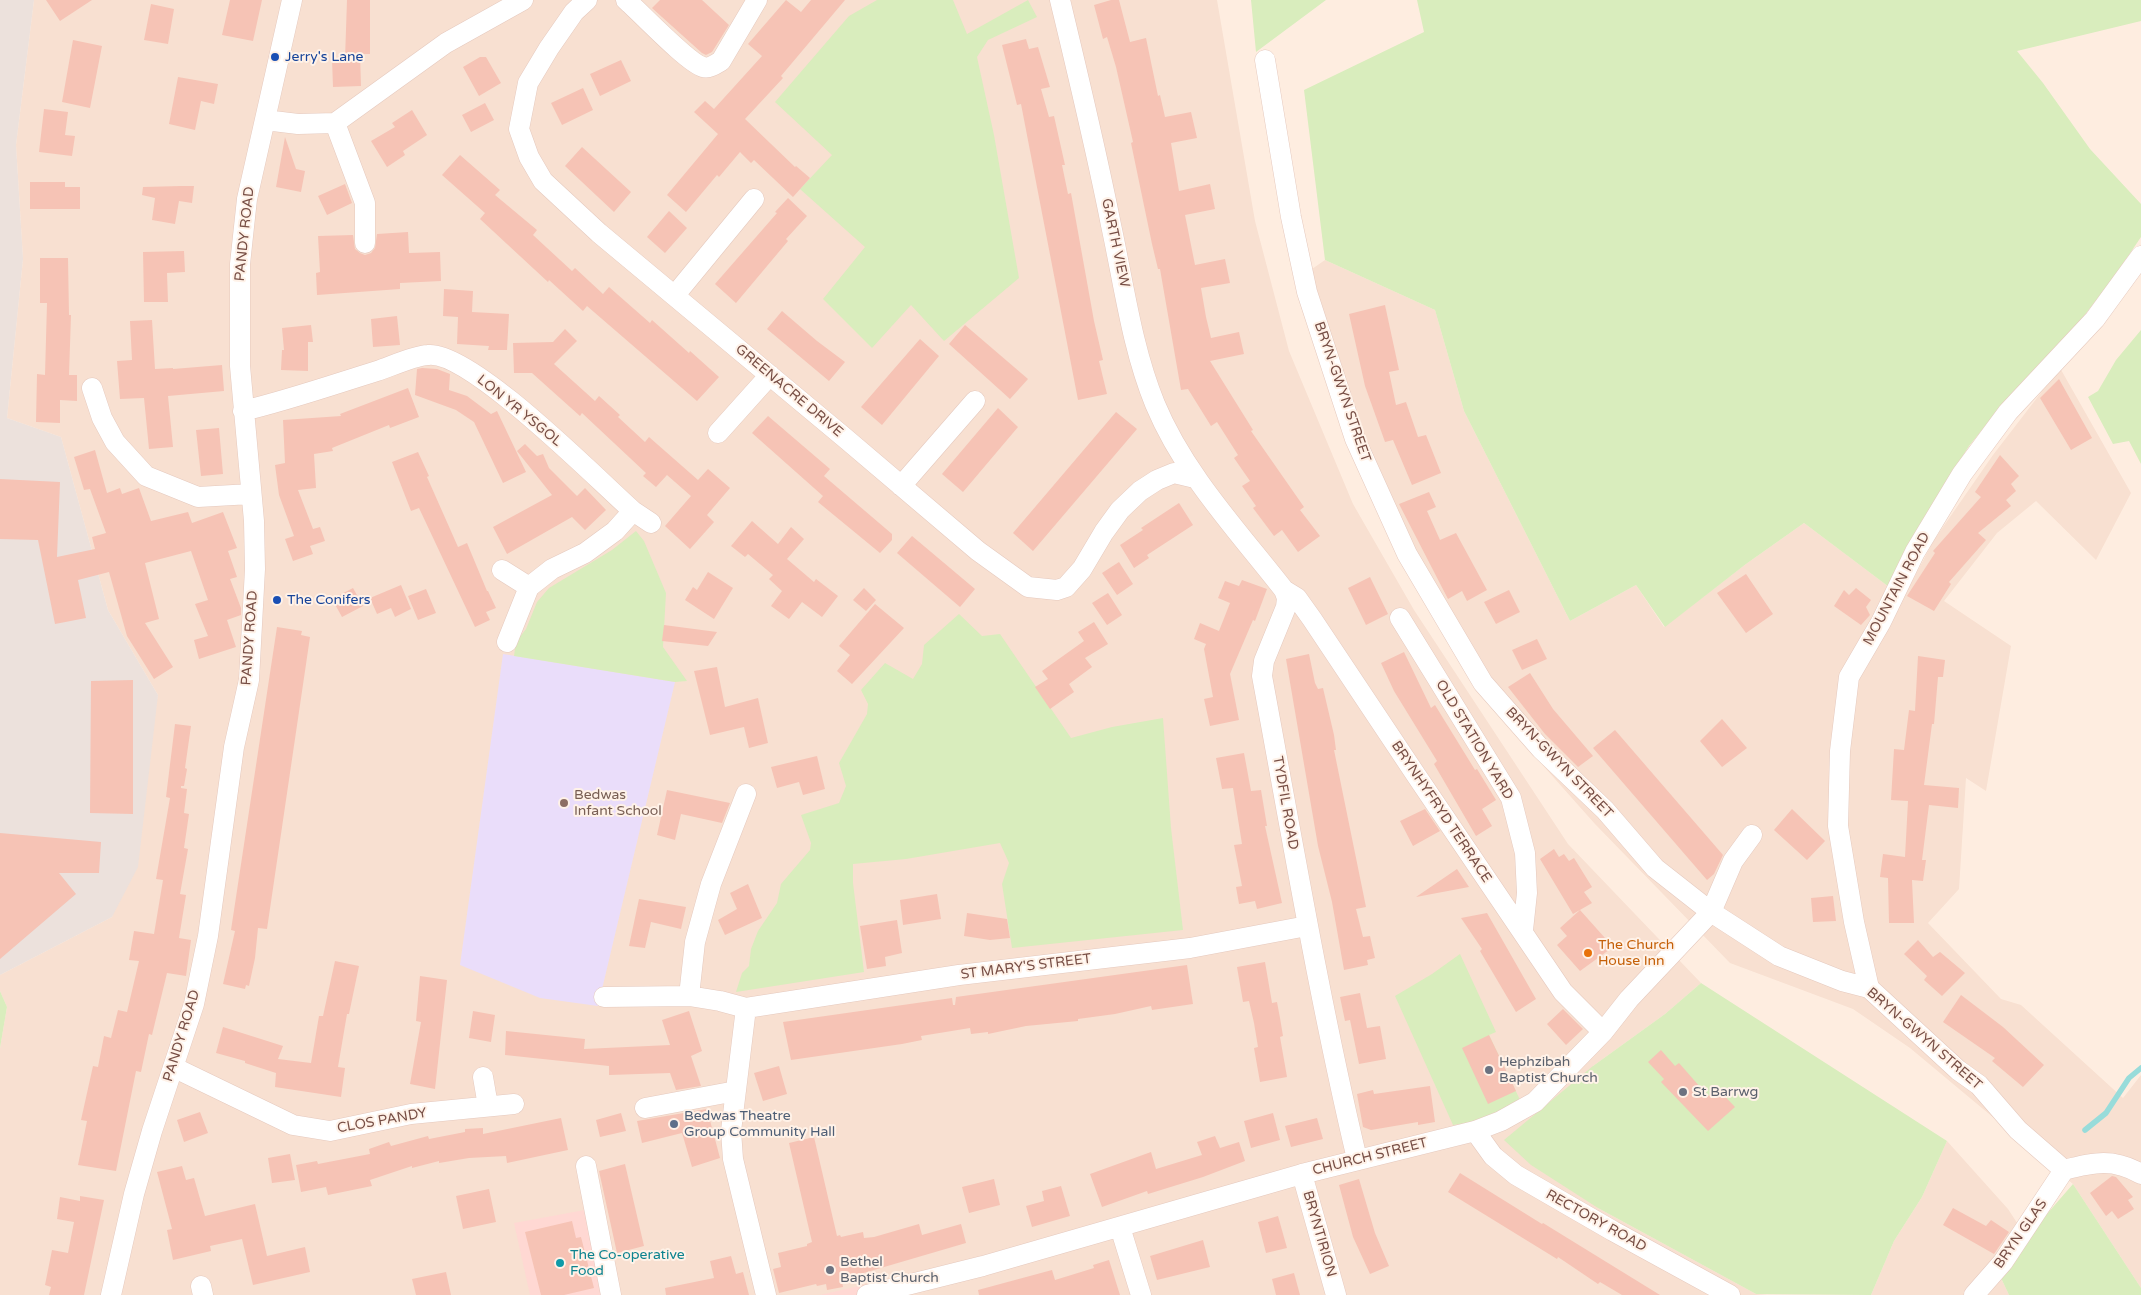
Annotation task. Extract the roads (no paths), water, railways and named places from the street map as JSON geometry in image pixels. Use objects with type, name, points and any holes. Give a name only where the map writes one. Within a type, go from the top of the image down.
[{"type":"street","name":"PANDY ROAD","points":[[111,1295],[134,1194],[194,1004],[208,936],[234,747],[249,680],[255,569],[254,521],[243,411],[239,330],[240,264],[247,198],[292,0]]},
{"type":"street","points":[[265,120],[298,124],[335,123],[446,43],[523,0]]},
{"type":"street","name":"GREENACRE DRIVE","points":[[587,0],[574,12],[528,83],[519,129],[529,157],[544,181],[599,233],[674,294],[978,552],[1028,587],[1057,590],[1066,587],[1082,569],[1109,524],[1120,510],[1140,491],[1157,480],[1174,474],[1196,478]]},
{"type":"street","points":[[626,0],[687,57],[703,67],[710,67],[721,62],[757,0]]},
{"type":"street","name":"GARTH VIEW","points":[[1060,0],[1096,152],[1136,346],[1155,404],[1177,448],[1196,478]]},
{"type":"street","name":"BRYN-GWYN STREET","points":[[1265,60],[1291,217],[1307,292],[1355,440],[1407,554],[1483,682],[1541,749],[1605,810],[1655,868],[1711,912],[1778,956],[1842,981],[1869,988],[1958,1070],[1979,1085],[2018,1130],[2064,1170]]},
{"type":"street","points":[[335,123],[365,203],[365,243]]},
{"type":"street","points":[[674,294],[754,199]]},
{"type":"street","name":"MOUNTAIN ROAD","points":[[1869,988],[1854,922],[1838,826],[1840,751],[1849,677],[1881,622],[1916,552],[1962,474],[2008,412],[2095,319],[2141,256]]},
{"type":"street","name":"LON YR YSGOL","points":[[243,411],[293,399],[429,354],[456,362],[491,384],[537,423],[633,511],[651,523]]},
{"type":"street","points":[[718,433],[770,375]]},
{"type":"street","points":[[92,388],[102,418],[115,442],[146,476],[198,497],[252,494]]},
{"type":"street","points":[[901,486],[975,401]]},
{"type":"street","points":[[1196,478],[1284,590]]},
{"type":"street","points":[[507,642],[529,587],[552,570],[585,553],[607,536],[633,511]]},
{"type":"street","points":[[502,570],[529,587]]},
{"type":"street","name":"TYDFIL ROAD","points":[[1284,590],[1287,598],[1286,607],[1264,661],[1262,676],[1306,926],[1336,1073],[1357,1159]]},
{"type":"street","name":"BRYNHYFRYD TERRACE","points":[[1284,590],[1297,598],[1312,619],[1563,992],[1603,1032]]},
{"type":"street","name":"OLD STATION YARD","points":[[1400,618],[1511,798],[1525,853],[1527,892],[1523,930]]},
{"type":"street","points":[[689,996],[695,942],[711,884],[746,794]]},
{"type":"street","name":"CHURCH STREET","points":[[867,1295],[983,1266],[1357,1159],[1475,1131],[1501,1121],[1535,1102],[1603,1032],[1629,999],[1711,912],[1733,861],[1752,835]]},
{"type":"street","name":"ST MARY'S STREET","points":[[604,998],[689,996],[746,1008],[959,975],[1190,948],[1306,926]]},
{"type":"street","points":[[746,1008],[731,1131],[733,1159],[766,1295]]},
{"type":"street","name":"CLOS PANDY","points":[[173,1067],[293,1125],[330,1130],[411,1114],[514,1104]]},
{"type":"street","points":[[483,1077],[488,1106]]},
{"type":"street","points":[[645,1108],[736,1091]]},
{"type":"street","name":"RECTORY ROAD","points":[[1475,1131],[1493,1156],[1516,1175],[1730,1295]]},
{"type":"street","points":[[2064,1170],[2099,1161],[2128,1166],[2141,1174]]},
{"type":"street","points":[[586,1166],[612,1295]]},
{"type":"street","name":"BRYN GLAS","points":[[1974,1295],[2003,1262],[2064,1170]]},
{"type":"street","name":"BRYNTIRION","points":[[1302,1174],[1336,1295]]},
{"type":"street","points":[[1120,1227],[1141,1295]]},
{"type":"waterway","points":[[2085,1130],[2106,1113],[2129,1078],[2141,1068]]},
{"type":"place","name":"Jerry's Lane","points":[[275,57]]},
{"type":"place","name":"The Conifers","points":[[277,600]]},
{"type":"place","name":"Bedwas Infant School","points":[[564,803]]},
{"type":"place","name":"The Church House Inn","points":[[1588,953]]},
{"type":"place","name":"Hephzibah Baptist Church","points":[[1489,1070]]},
{"type":"place","name":"St Barrwg","points":[[1683,1092]]},
{"type":"place","name":"Bedwas Theatre Group Community Hall","points":[[674,1124]]},
{"type":"place","name":"The Co-operative Food","points":[[560,1263]]},
{"type":"place","name":"Bethel Baptist Church","points":[[830,1270]]}]
